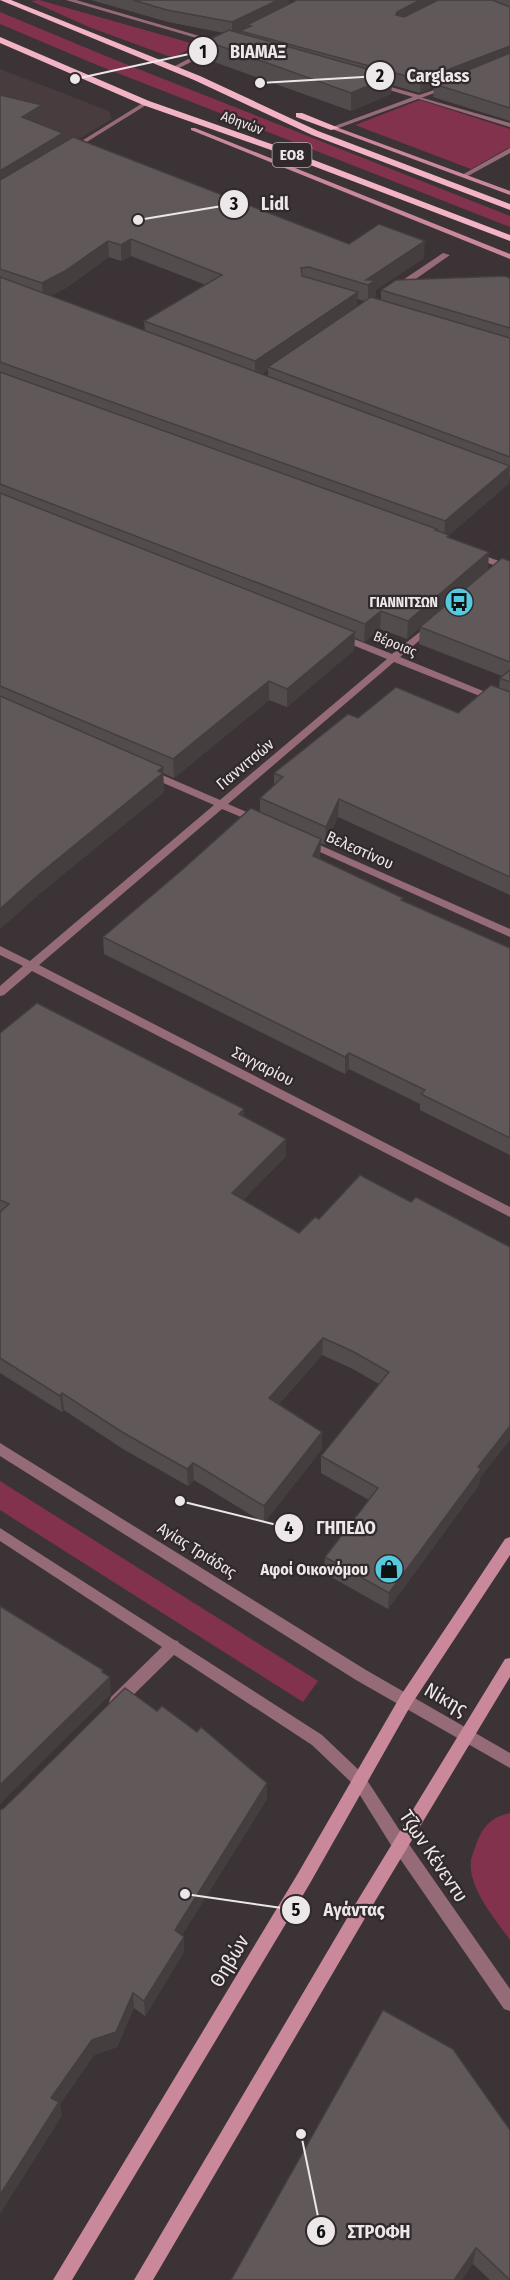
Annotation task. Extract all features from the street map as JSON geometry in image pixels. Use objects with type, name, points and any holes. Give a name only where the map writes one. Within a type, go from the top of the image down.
[{"type":"highway","name":"Αθηνών","points":[[4,0],[197,78],[315,133],[510,207]]},
{"type":"highway","name":"Αθηνών","points":[[0,40],[146,103],[510,238]]},
{"type":"highway","points":[[197,78],[334,128]]},
{"type":"highway","points":[[146,103],[193,129]]},
{"type":"main road","points":[[334,128],[510,193]]},
{"type":"main road","name":"Αθηνών","points":[[193,129],[510,257]]},
{"type":"main road","name":"Θηβών","points":[[62,2280],[303,1880],[358,1779],[406,1700],[510,1543]]},
{"type":"main road","points":[[143,2280],[400,1845],[510,1664]]},
{"type":"street","points":[[69,0],[223,43],[233,43]]},
{"type":"street","points":[[173,69],[223,43]]},
{"type":"street","points":[[372,84],[510,125]]},
{"type":"street","points":[[334,128],[455,84]]},
{"type":"street","points":[[58,157],[146,103]]},
{"type":"street","points":[[464,176],[510,150]]},
{"type":"street","points":[[388,294],[446,255]]},
{"type":"street","points":[[469,553],[508,564]]},
{"type":"street","points":[[494,573],[508,564]]},
{"type":"street","name":"Γιαννιτσών","points":[[0,992],[443,616]]},
{"type":"street","name":"Βέροιας","points":[[328,632],[510,705]]},
{"type":"street","points":[[137,767],[264,823]]},
{"type":"street","name":"Βελεστίνου","points":[[296,838],[510,933]]},
{"type":"street","name":"Σαγγαρίου","points":[[0,950],[510,1212]]},
{"type":"street","name":"Αγίας Τριάδας","points":[[0,1449],[406,1700]]},
{"type":"street","points":[[0,1534],[172,1646],[107,1711]]},
{"type":"street","name":"Τζων Κένεντυ","points":[[172,1646],[317,1740],[358,1779],[400,1845],[510,2002]]},
{"type":"street","name":"Νίκης","points":[[406,1700],[466,1735]]},
{"type":"street","points":[[466,1735],[510,1761]]},
{"type":"shaded area","points":[[39,0],[198,45],[174,57],[168,56],[89,27],[31,1]]},
{"type":"shaded area","points":[[0,12],[510,216],[510,227],[97,65],[0,24]]},
{"type":"shaded area","points":[[0,69],[109,111],[112,119],[0,186]]},
{"type":"shaded area","points":[[420,100],[510,129],[510,147],[471,169],[355,125]]},
{"type":"shaded area","points":[[0,1481],[318,1681],[303,1702],[0,1510]]},
{"type":"shaded area","points":[[510,1813],[510,1940],[478,1892],[473,1881],[471,1860],[477,1842],[489,1823],[493,1819]]},
{"type":"building","points":[[133,0],[278,0],[232,22],[167,10]]},
{"type":"building","points":[[297,0],[420,0],[397,12],[396,15],[404,17],[438,0],[492,0],[510,7],[510,46],[421,80],[240,31],[251,26],[247,25]]},
{"type":"building","points":[[229,30],[392,76],[351,93],[206,41]]},
{"type":"building","points":[[510,53],[510,108],[434,84]]},
{"type":"building","points":[[0,95],[42,105],[22,117],[63,133],[0,171]]},
{"type":"building","points":[[73,137],[349,244],[379,224],[425,241],[366,280],[376,280],[368,285],[309,267],[301,268],[302,276],[358,292],[255,361],[144,321],[222,275],[131,239],[121,245],[108,241],[65,271],[42,283],[0,269],[0,180]]},
{"type":"building","points":[[505,276],[510,278],[510,328],[381,290],[396,280]]},
{"type":"building","points":[[0,277],[510,466],[445,521],[0,362]]},
{"type":"building","points":[[371,297],[510,338],[510,457],[268,367]]},
{"type":"building","points":[[0,372],[437,529],[435,530],[449,535],[447,537],[489,552],[408,621],[381,611],[365,624],[0,484]]},
{"type":"building","points":[[0,493],[355,632],[287,689],[269,681],[173,759],[0,686]]},
{"type":"building","points":[[502,558],[510,561],[510,662],[420,627]]},
{"type":"building","points":[[510,670],[510,682],[500,678]]},
{"type":"building","points":[[491,685],[510,692],[510,877],[339,799],[326,827],[260,798],[283,777],[274,773],[348,714],[358,718],[396,687],[458,713]]},
{"type":"building","points":[[0,696],[163,767],[158,771],[163,773],[0,909]]},
{"type":"building","points":[[251,808],[321,839],[313,856],[403,898],[401,900],[510,948],[510,1138],[421,1094],[425,1090],[349,1053],[345,1057],[103,937]]},
{"type":"building","points":[[37,1003],[244,1109],[239,1114],[286,1139],[232,1193],[299,1233],[315,1217],[319,1219],[360,1175],[411,1202],[416,1197],[510,1247],[510,1426],[478,1467],[481,1469],[389,1593],[325,1557],[378,1488],[321,1456],[389,1372],[323,1338],[269,1398],[322,1432],[264,1506],[193,1463],[187,1469],[122,1432],[62,1393],[60,1396],[0,1358],[0,1212],[9,1204],[0,1200],[0,1033]]},
{"type":"building","points":[[0,1606],[103,1670],[102,1672],[110,1677],[0,1785]]},
{"type":"building","points":[[125,1688],[157,1711],[162,1706],[197,1732],[201,1727],[267,1783],[175,1930],[184,1937],[144,2001],[133,1993],[116,2032],[92,2040],[51,2098],[59,2102],[0,2195],[0,1810]]},
{"type":"building","points":[[383,2010],[453,2049],[510,2130],[510,2280],[476,2248],[454,2280],[231,2280]]},
{"type":"place","name":"ΒΙΑΜΑΞ","points":[[75,79]]},
{"type":"place","name":"Carglass","points":[[260,83]]},
{"type":"place","name":"Lidl","points":[[138,220]]},
{"type":"place","name":"ΓΙΑΝΝΙΤΣΩΝ","points":[[459,602]]},
{"type":"place","name":"ΓΗΠΕΔΟ","points":[[180,1501]]},
{"type":"place","name":"Αφοί Οικονόμου","points":[[389,1569]]},
{"type":"place","name":"Αγάντας","points":[[185,1894]]},
{"type":"place","name":"ΣΤΡΟΦΗ","points":[[301,2134]]}]
